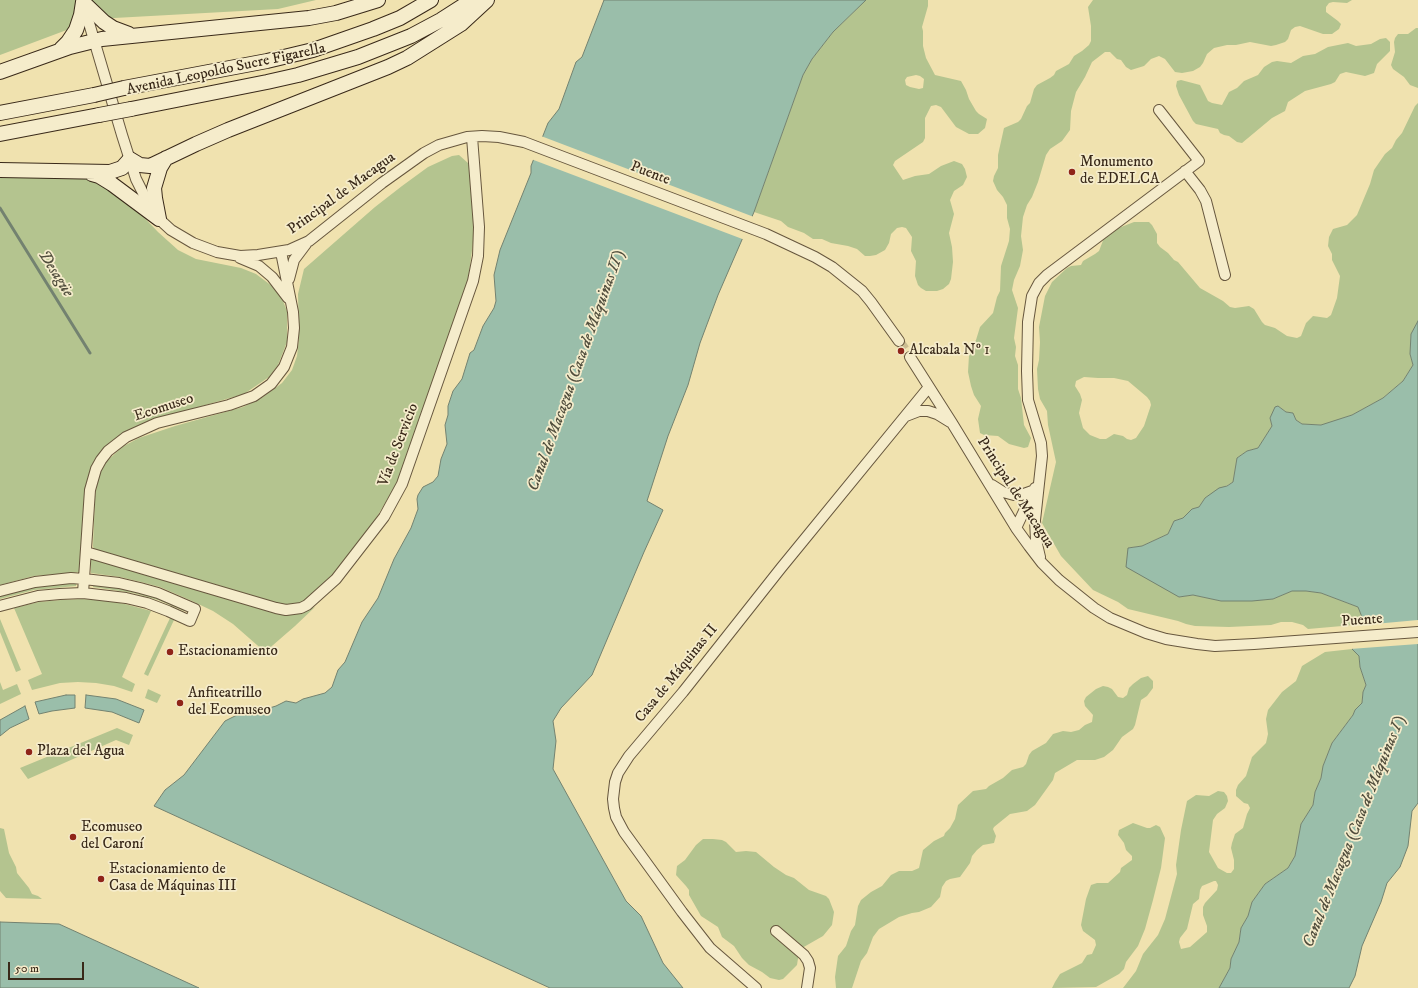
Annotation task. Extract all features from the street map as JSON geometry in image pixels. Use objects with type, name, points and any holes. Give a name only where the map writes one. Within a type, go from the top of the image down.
[{"type":"main road","points":[[0,72],[60,50],[94,41],[134,35],[308,18],[336,13],[378,0]]},
{"type":"main road","name":"Avenida Leopoldo Sucre Figarella","points":[[0,113],[267,61],[313,50],[373,30],[400,18],[431,0]]},
{"type":"main road","name":"Avenida Leopoldo Sucre Figarella","points":[[0,134],[298,75],[358,57],[411,36],[441,20],[472,0]]},
{"type":"main road","points":[[0,170],[110,172],[122,168],[130,159],[140,165],[150,166],[196,144],[290,105],[361,79],[407,58],[461,24],[487,0]]},
{"type":"main road","points":[[82,1],[104,22],[113,28],[134,35]]},
{"type":"main road","points":[[60,50],[68,42],[76,30],[81,15],[82,1]]},
{"type":"main road","points":[[159,219],[154,188],[160,168],[166,158]]},
{"type":"main road","points":[[84,171],[99,176],[112,184],[159,219]]},
{"type":"street","name":"Principal de Macagua","points":[[82,1],[136,179],[150,207],[170,230],[187,240],[206,248],[240,256],[258,256],[281,252],[301,246],[382,183],[424,153],[439,145],[482,136],[499,137],[524,142]]},
{"type":"street","points":[[1042,563],[1037,549],[1035,530],[1042,456],[1041,443],[1028,400],[1027,371],[1028,322],[1034,290],[1047,275],[1199,161],[1159,110]]},
{"type":"street","name":"Vía de Servicio","points":[[86,552],[286,610],[301,608],[307,605],[336,579],[384,517],[402,484],[473,281],[478,256],[479,227],[472,137]]},
{"type":"street","name":"Puente","points":[[524,142],[766,234],[815,257],[848,279],[871,302],[899,341]]},
{"type":"street","points":[[1185,171],[1200,190],[1206,201],[1225,275]]},
{"type":"street","name":"Ecomuseo","points":[[288,287],[289,276],[294,260],[309,241]]},
{"type":"street","name":"Ecomuseo","points":[[83,593],[90,490],[96,468],[116,443],[156,423],[242,401],[259,393],[271,384],[284,367],[292,348],[294,328],[281,252]]},
{"type":"street","name":"Ecomuseo","points":[[228,254],[245,259],[259,266],[272,277],[290,301]]},
{"type":"street","name":"Principal de Macagua","points":[[910,357],[1016,528],[1042,563],[1059,580],[1094,608],[1110,618],[1146,633],[1182,642],[1215,646],[1308,640]]},
{"type":"street","name":"Casa de Máquinas II","points":[[756,988],[710,948],[686,918],[624,832],[616,817],[614,808],[614,782],[629,756],[683,692],[781,568],[929,387]]},
{"type":"street","points":[[903,418],[911,413],[928,411],[937,414],[952,423]]},
{"type":"street","points":[[1016,528],[1040,475]]},
{"type":"street","points":[[989,483],[1003,492],[1014,495],[1021,495],[1034,490]]},
{"type":"street","points":[[0,591],[35,582],[84,579],[119,583],[140,588],[158,593],[195,609],[190,621],[147,603],[126,598],[83,593],[38,596],[0,606]]},
{"type":"street","name":"Puente","points":[[1308,640],[1418,632]]},
{"type":"street","points":[[776,931],[804,955],[808,961],[810,968],[807,988]]},
{"type":"green space","points":[[0,0],[316,0],[278,9],[96,19],[0,55]]},
{"type":"green space","points":[[866,0],[928,0],[928,6],[922,27],[923,46],[926,58],[935,75],[961,81],[976,111],[987,119],[985,128],[978,134],[969,134],[956,127],[941,107],[936,105],[931,106],[925,118],[925,138],[923,142],[895,161],[893,165],[903,180],[929,174],[941,166],[954,161],[962,164],[965,169],[967,177],[963,185],[954,191],[950,200],[954,214],[949,233],[953,262],[951,279],[949,284],[943,289],[937,291],[926,291],[918,285],[915,276],[916,261],[911,251],[912,237],[906,228],[897,228],[891,234],[889,243],[885,250],[876,255],[865,256],[857,249],[831,243],[822,239],[813,239],[804,233],[788,227],[781,221],[754,212],[803,75],[812,59],[833,32]],"holes":[[[916,75],[924,79],[923,88],[919,89],[906,85],[905,80],[907,77]]]},
{"type":"green space","points":[[1093,0],[1352,0],[1347,3],[1329,3],[1326,7],[1326,12],[1341,24],[1339,29],[1332,34],[1323,34],[1300,26],[1291,30],[1288,39],[1285,42],[1276,45],[1271,46],[1250,42],[1214,48],[1207,54],[1200,67],[1193,71],[1182,73],[1175,72],[1165,59],[1159,56],[1151,59],[1144,66],[1131,70],[1110,52],[1105,52],[1092,62],[1076,92],[1071,111],[1070,130],[1062,141],[1050,149],[1046,155],[1038,182],[1023,217],[1021,236],[1023,250],[1020,266],[1014,280],[1012,290],[1018,308],[1014,338],[1016,347],[1015,356],[1018,365],[1018,389],[1021,398],[1024,425],[1031,438],[1028,447],[1024,448],[1009,444],[998,436],[984,435],[980,433],[978,419],[981,406],[974,395],[968,372],[969,355],[972,346],[976,340],[980,327],[993,313],[1000,291],[1001,266],[1009,241],[1010,229],[1007,218],[1007,205],[993,181],[998,168],[998,155],[1004,128],[1018,122],[1021,119],[1030,103],[1034,89],[1037,85],[1050,78],[1056,71],[1069,64],[1074,56],[1089,45],[1091,41],[1091,26],[1088,7]]},
{"type":"green space","points":[[1418,28],[1418,88],[1410,85],[1404,77],[1393,69],[1391,65],[1395,52],[1395,38],[1398,34],[1408,34]]},
{"type":"green space","points":[[1386,38],[1390,42],[1390,51],[1377,64],[1374,73],[1365,76],[1346,72],[1340,74],[1335,82],[1331,84],[1305,91],[1288,102],[1285,111],[1272,118],[1242,143],[1220,133],[1218,129],[1196,124],[1179,95],[1176,86],[1177,81],[1181,80],[1200,85],[1208,101],[1222,105],[1229,92],[1237,88],[1244,81],[1258,75],[1264,67],[1272,62],[1277,61],[1291,63],[1303,56],[1315,54],[1328,47],[1348,43],[1356,46],[1371,44],[1380,39]]},
{"type":"green space","points":[[1418,103],[1418,321],[1411,335],[1410,354],[1413,365],[1403,381],[1383,398],[1352,415],[1324,425],[1302,424],[1296,420],[1293,413],[1286,412],[1278,406],[1270,418],[1272,426],[1258,448],[1247,451],[1237,458],[1233,482],[1205,498],[1199,507],[1192,509],[1183,518],[1174,521],[1168,534],[1142,546],[1128,548],[1179,597],[1193,595],[1221,601],[1273,599],[1292,591],[1321,593],[1358,607],[1365,624],[1308,629],[1303,625],[1292,622],[1281,622],[1271,625],[1229,627],[1195,626],[1128,609],[1118,602],[1093,590],[1061,556],[1042,523],[1056,462],[1048,425],[1047,411],[1040,399],[1037,369],[1040,342],[1039,327],[1045,296],[1052,282],[1067,268],[1081,265],[1083,261],[1099,251],[1104,238],[1116,229],[1134,222],[1149,222],[1157,234],[1157,243],[1160,247],[1178,262],[1200,288],[1223,301],[1230,307],[1235,308],[1249,306],[1254,309],[1265,325],[1275,328],[1287,336],[1297,338],[1301,336],[1306,323],[1313,316],[1327,318],[1331,315],[1337,298],[1340,276],[1332,260],[1332,254],[1328,246],[1329,237],[1333,229],[1347,225],[1357,215],[1370,184],[1374,170],[1402,133],[1415,106]],"holes":[[[1084,377],[1114,378],[1128,381],[1150,401],[1151,405],[1144,426],[1136,438],[1131,440],[1114,434],[1106,439],[1100,439],[1090,435],[1083,428],[1079,413],[1082,400],[1075,386],[1076,381]]]},
{"type":"green space","points":[[459,155],[468,163],[471,170],[474,235],[468,281],[405,465],[397,483],[372,525],[337,570],[311,597],[293,605],[281,604],[94,550],[95,496],[99,475],[105,463],[122,447],[139,438],[175,426],[243,407],[263,397],[282,383],[292,370],[297,356],[299,338],[298,294],[304,269],[375,207],[402,186],[428,167],[452,156]]},
{"type":"green space","points":[[0,175],[89,178],[105,186],[134,207],[178,250],[196,259],[241,268],[256,274],[276,289],[287,311],[287,342],[278,365],[269,377],[244,394],[153,420],[124,432],[109,443],[98,457],[88,477],[84,500],[81,572],[34,576],[0,585]]},
{"type":"green space","points":[[95,557],[301,612],[315,607],[265,652],[233,624],[213,611],[192,601],[160,587],[120,577],[91,573],[91,560]]},
{"type":"green space","points":[[61,583],[76,583],[76,586],[34,590],[0,599],[0,596],[20,590]]},
{"type":"green space","points":[[93,584],[105,585],[147,594],[185,609],[184,611],[158,600],[133,593],[93,587]]},
{"type":"green space","points":[[82,599],[104,600],[151,611],[122,677],[135,684],[132,692],[114,686],[78,682],[60,683],[32,690],[28,680],[42,674],[14,608],[39,602]]},
{"type":"green space","points":[[170,618],[174,620],[148,676],[144,674]]},
{"type":"green space","points":[[0,619],[21,670],[16,672],[0,632]]},
{"type":"green space","points":[[1352,649],[1359,655],[1360,667],[1366,685],[1363,692],[1362,703],[1355,710],[1353,715],[1332,743],[1315,792],[1313,805],[1301,824],[1295,856],[1288,868],[1265,884],[1252,902],[1248,916],[1241,928],[1239,942],[1231,959],[1230,968],[1219,988],[1123,988],[1136,971],[1143,954],[1158,935],[1165,919],[1177,874],[1176,865],[1187,801],[1196,795],[1209,796],[1218,791],[1224,792],[1227,796],[1228,801],[1225,808],[1217,814],[1213,820],[1209,852],[1218,868],[1227,873],[1231,873],[1234,869],[1234,860],[1231,848],[1232,843],[1235,834],[1243,828],[1250,808],[1248,804],[1244,803],[1236,796],[1236,790],[1238,785],[1246,776],[1252,757],[1266,743],[1268,734],[1266,719],[1268,710],[1282,692],[1296,681],[1302,666],[1325,652]],"holes":[[[1216,881],[1218,885],[1217,890],[1203,907],[1203,915],[1207,926],[1207,932],[1190,947],[1181,949],[1179,942],[1180,938],[1187,929],[1193,904],[1199,899],[1202,886]]]},
{"type":"green space","points":[[1148,676],[1153,681],[1153,688],[1147,696],[1141,700],[1133,729],[1122,737],[1113,750],[1104,757],[1095,760],[1077,760],[1055,773],[1053,780],[1035,805],[1027,811],[1010,814],[994,827],[993,829],[996,836],[994,843],[983,845],[977,850],[960,877],[946,881],[942,887],[940,897],[931,907],[899,917],[879,929],[873,937],[867,953],[861,961],[852,988],[836,988],[835,977],[838,956],[846,946],[851,931],[855,925],[858,906],[861,900],[882,886],[891,875],[899,871],[912,871],[919,868],[923,850],[934,841],[944,836],[955,819],[958,805],[973,791],[986,789],[1012,770],[1023,767],[1032,751],[1046,743],[1053,734],[1063,731],[1071,732],[1079,730],[1092,722],[1093,715],[1085,706],[1084,701],[1086,697],[1096,689],[1103,686],[1108,687],[1112,689],[1118,697],[1123,698],[1127,695],[1129,688],[1133,684],[1141,678]]},
{"type":"green space","points":[[0,682],[3,690],[17,684],[21,694],[0,704]]},
{"type":"green space","points":[[148,689],[161,695],[157,703],[145,698]]},
{"type":"green space","points":[[117,728],[133,735],[129,745],[116,740],[28,779],[20,768]]},
{"type":"green space","points":[[1133,823],[1147,828],[1156,825],[1160,827],[1165,838],[1161,868],[1153,900],[1145,929],[1138,946],[1126,962],[1124,969],[1119,974],[1096,987],[1052,988],[1060,974],[1082,963],[1087,955],[1092,954],[1096,945],[1095,940],[1083,931],[1081,925],[1086,899],[1091,885],[1097,883],[1108,883],[1120,872],[1121,868],[1132,860],[1132,856],[1126,850],[1124,843],[1118,835],[1119,830]]},
{"type":"green space","points":[[0,828],[4,829],[9,853],[16,867],[17,873],[32,894],[42,899],[6,898],[0,891]]},
{"type":"green space","points":[[703,839],[722,840],[736,852],[756,852],[774,867],[786,875],[794,878],[809,890],[826,896],[829,899],[834,912],[832,925],[823,936],[802,948],[799,952],[797,965],[783,979],[779,980],[770,978],[749,965],[734,946],[722,937],[718,927],[701,916],[689,895],[689,890],[676,875],[677,866],[685,860],[696,845]]},
{"type":"water","name":"Canal de Macagua (Casa de Máquinas II)","points":[[604,0],[866,0],[833,32],[812,59],[803,75],[754,212],[718,295],[700,343],[688,385],[668,436],[647,501],[663,510],[592,675],[561,708],[553,721],[556,741],[553,769],[626,901],[641,916],[663,963],[683,988],[550,988],[154,806],[165,790],[184,775],[225,721],[237,715],[253,713],[276,706],[286,701],[296,703],[303,699],[325,693],[332,687],[338,670],[345,662],[362,622],[378,598],[394,559],[411,528],[418,509],[418,495],[423,487],[433,482],[438,476],[441,459],[447,444],[445,425],[448,415],[448,406],[453,391],[462,379],[470,353],[474,350],[483,326],[494,308],[496,301],[494,275],[500,250],[531,173],[531,166],[548,123],[559,109],[576,62],[582,57]]},
{"type":"water","name":"Canal de Macagua (Casa de Máquinas I)","points":[[1418,321],[1418,803],[1412,811],[1408,846],[1400,867],[1387,883],[1381,902],[1362,946],[1355,976],[1349,988],[1219,988],[1230,968],[1231,959],[1239,942],[1241,928],[1248,916],[1252,902],[1265,884],[1288,868],[1295,856],[1301,824],[1313,805],[1315,792],[1332,743],[1353,715],[1355,710],[1362,703],[1363,692],[1366,685],[1360,667],[1359,656],[1352,649],[1366,627],[1358,607],[1321,593],[1292,591],[1273,599],[1252,601],[1221,601],[1193,595],[1179,597],[1126,567],[1128,548],[1142,546],[1168,534],[1174,521],[1183,518],[1192,509],[1199,507],[1205,498],[1219,488],[1227,486],[1233,482],[1237,458],[1247,451],[1258,448],[1272,426],[1270,418],[1275,407],[1278,406],[1286,412],[1293,413],[1296,420],[1302,424],[1321,425],[1352,415],[1383,398],[1403,381],[1413,365],[1410,354],[1411,334]]},
{"type":"water","points":[[66,695],[75,695],[75,708],[39,714],[35,702]]},
{"type":"water","points":[[86,695],[116,699],[144,710],[139,723],[112,712],[85,708]]},
{"type":"water","points":[[25,706],[29,719],[10,728],[0,736],[0,720]]},
{"type":"water","points":[[0,922],[59,924],[199,988],[0,988]]},
{"type":"pier","points":[[541,136],[754,217],[745,240],[531,159]]},
{"type":"pier","points":[[1418,620],[1418,644],[1350,649],[1350,645],[1364,627],[1363,625]]},
{"type":"waterway","name":"Desagüe","points":[[0,208],[90,353]]},
{"type":"tunnel","points":[[899,341],[910,357]]},
{"type":"place","name":"Monumento de EDELCA","points":[[1072,172]]},
{"type":"place","name":"Alcabala Nº 1","points":[[901,351]]},
{"type":"place","name":"Estacionamiento","points":[[170,652]]},
{"type":"place","name":"Anfiteatrillo del Ecomuseo","points":[[180,703]]},
{"type":"place","name":"Plaza del Agua","points":[[29,752]]},
{"type":"place","name":"Ecomuseo del Caroní","points":[[73,837]]},
{"type":"place","name":"Estacionamiento de Casa de Máquinas III","points":[[101,879]]}]
